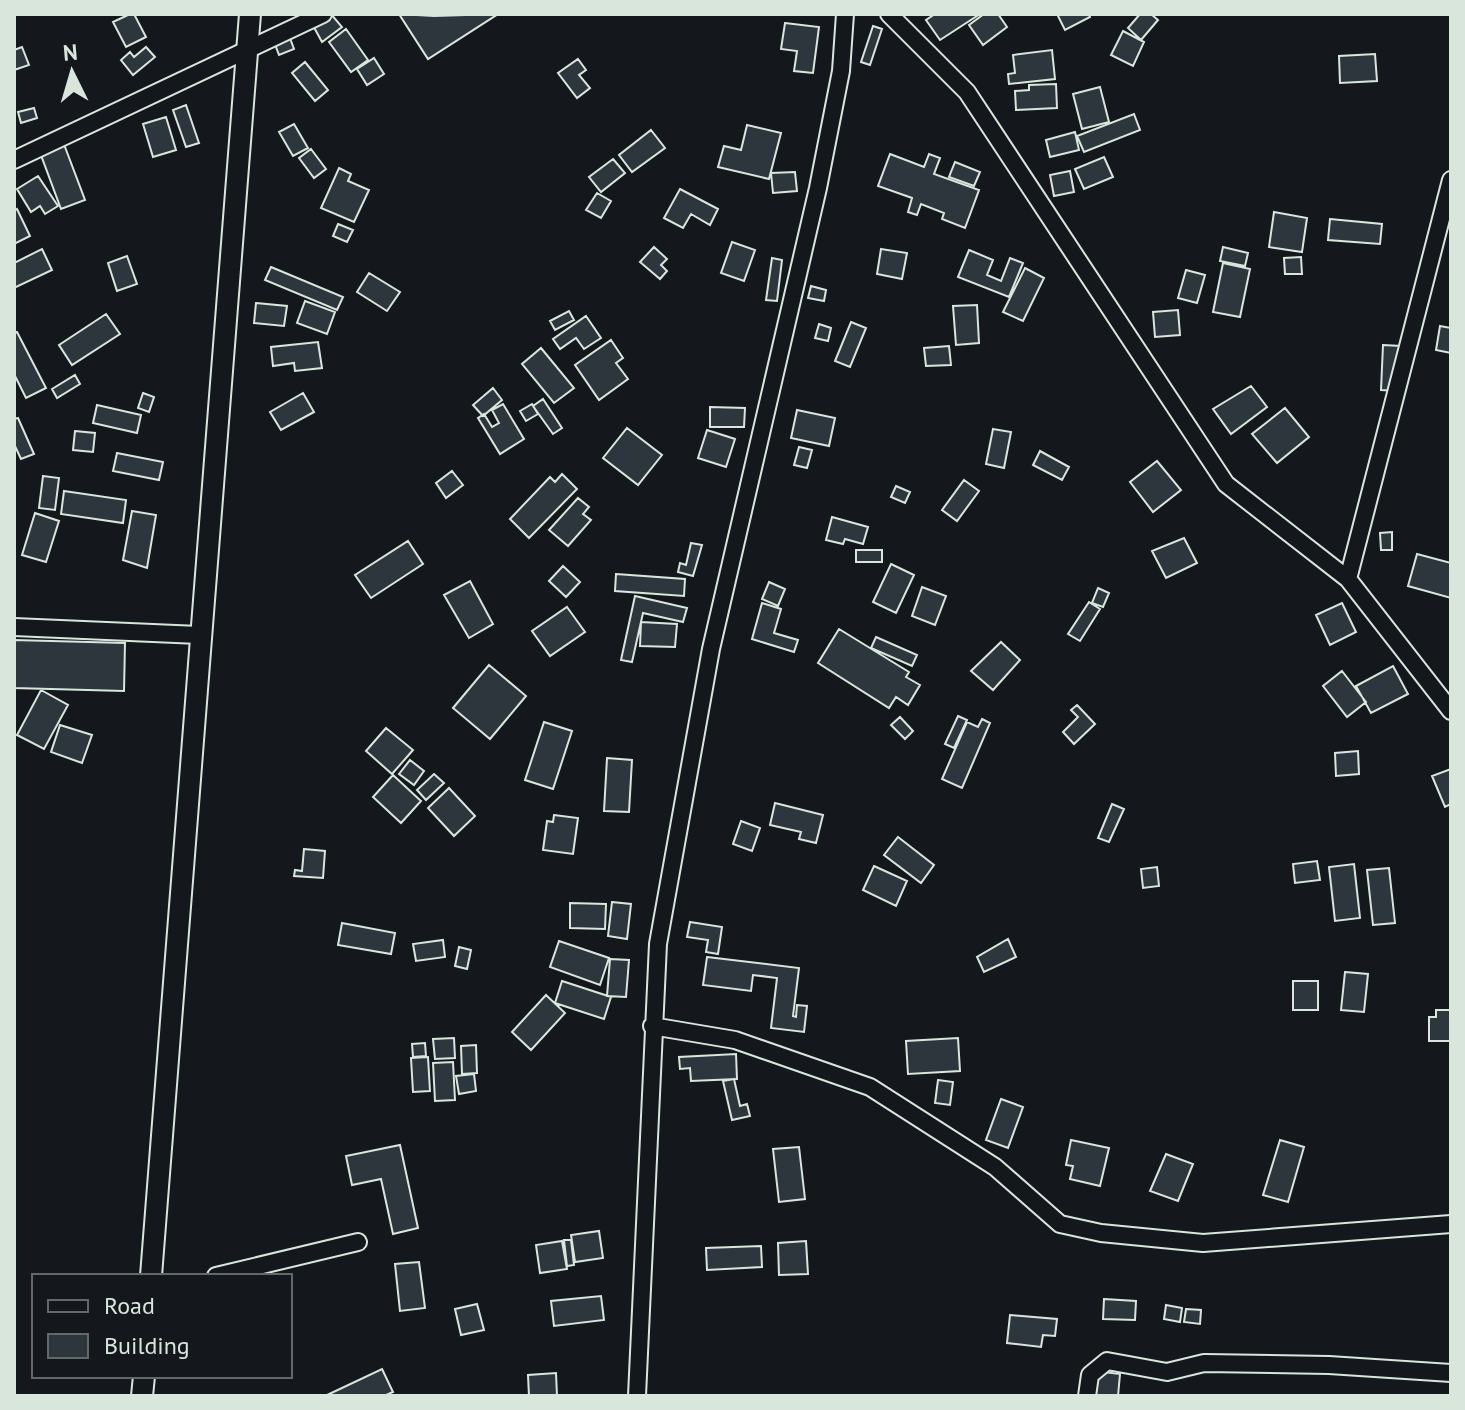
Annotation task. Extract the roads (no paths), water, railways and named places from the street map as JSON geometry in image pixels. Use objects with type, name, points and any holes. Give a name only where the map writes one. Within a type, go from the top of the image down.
[{"type":"main road","points":[[151,1274],[250,14]]},
{"type":"street","points":[[14,160],[323,14]]},
{"type":"street","points":[[637,1396],[658,944],[711,649],[818,188],[841,71],[845,14]]},
{"type":"street","points":[[889,14],[967,92],[1226,484],[1348,579],[1451,711]]},
{"type":"street","points":[[1348,579],[1451,180]]},
{"type":"street","points":[[14,627],[199,635]]},
{"type":"street","points":[[652,1026],[735,1040],[870,1087],[995,1167],[1060,1224],[1101,1233],[1203,1243],[1451,1224]]},
{"type":"street","points":[[224,1274],[358,1242]]},
{"type":"street","points":[[1087,1396],[1090,1375],[1107,1361],[1167,1372],[1204,1363],[1329,1365],[1451,1373]]}]
